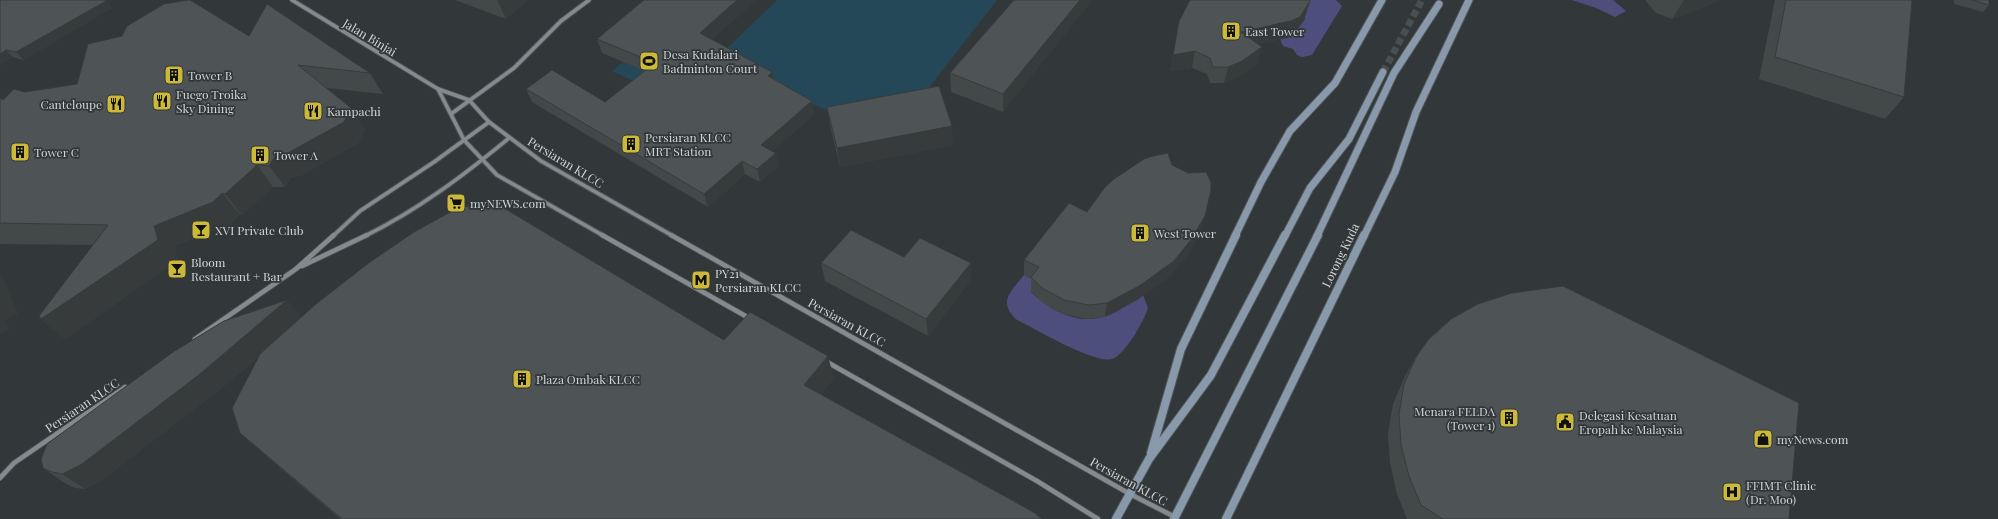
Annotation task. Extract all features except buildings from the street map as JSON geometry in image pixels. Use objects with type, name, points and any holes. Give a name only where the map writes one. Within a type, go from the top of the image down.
[{"type":"street","name":"Jalan Binjai","points":[[292,0],[438,89]]},
{"type":"street","points":[[451,114],[514,68],[561,21],[589,0]]},
{"type":"street","points":[[1149,459],[1181,349],[1261,182],[1290,131],[1335,83],[1382,0]]},
{"type":"street","name":"Lorong Kuda","points":[[1226,519],[1395,172],[1416,112],[1469,0]]},
{"type":"street","points":[[1176,518],[1336,198],[1394,73],[1439,4]]},
{"type":"street","points":[[1116,519],[1149,459],[1211,375],[1310,188],[1349,139],[1383,72]]},
{"type":"street","name":"Persiaran KLCC","points":[[438,89],[469,100],[489,122],[541,161],[1130,494],[1176,518]]},
{"type":"street","points":[[438,89],[464,140],[497,175],[753,320]]},
{"type":"street","points":[[192,341],[296,269],[360,211],[489,122]]},
{"type":"street","points":[[296,269],[387,225],[458,180],[509,138]]},
{"type":"street","points":[[822,360],[1037,481],[1098,519]]},
{"type":"street","name":"Persiaran KLCC","points":[[0,478],[14,463],[128,385]]},
{"type":"shaded area","points":[[777,0],[997,0],[921,98],[828,111],[715,60]]},
{"type":"shaded area","points":[[654,37],[644,86],[612,71]]},
{"type":"water","points":[[1295,0],[1336,0],[1342,6],[1312,55],[1302,57],[1297,55],[1293,49],[1283,46],[1280,39],[1293,35],[1305,19],[1305,15]]},
{"type":"water","points":[[1572,0],[1613,0],[1626,11],[1615,17],[1596,8]]},
{"type":"water","points":[[1024,275],[1038,282],[1031,292],[1039,299],[1056,310],[1075,318],[1096,319],[1106,316],[1143,295],[1148,308],[1143,321],[1123,351],[1112,359],[1092,356],[1065,345],[1017,320],[1011,314],[1008,308],[1008,297]]},
{"type":"tunnel","points":[[1383,72],[1422,0]]},
{"type":"place","name":"East Tower","points":[[1231,31]]},
{"type":"place","name":"Desa Kudalari Badminton Court","points":[[649,61]]},
{"type":"place","name":"Tower B","points":[[174,75]]},
{"type":"place","name":"Fuego Troika Sky Dining","points":[[162,101]]},
{"type":"place","name":"Canteloupe","points":[[116,104]]},
{"type":"place","name":"Kampachi","points":[[313,111]]},
{"type":"place","name":"Persiaran KLCC MRT Station","points":[[631,144]]},
{"type":"place","name":"Tower C","points":[[20,152]]},
{"type":"place","name":"Tower A","points":[[260,155]]},
{"type":"place","name":"myNEWS.com","points":[[456,203]]},
{"type":"place","name":"XVI Private Club","points":[[201,230]]},
{"type":"place","name":"West Tower","points":[[1140,233]]},
{"type":"place","name":"Bloom Restaurant + Bar","points":[[177,269]]},
{"type":"place","name":"PY21 Persiaran KLCC","points":[[701,280]]},
{"type":"place","name":"Plaza Ombak KLCC","points":[[522,379]]},
{"type":"place","name":"Menara FELDA (Tower 1)","points":[[1509,418]]},
{"type":"place","name":"Delegasi Kesatuan Eropah ke Malaysia","points":[[1565,422]]},
{"type":"place","name":"myNews.com","points":[[1763,439]]},
{"type":"place","name":"FFIMT Clinic (Dr. Moo)","points":[[1732,492]]}]
